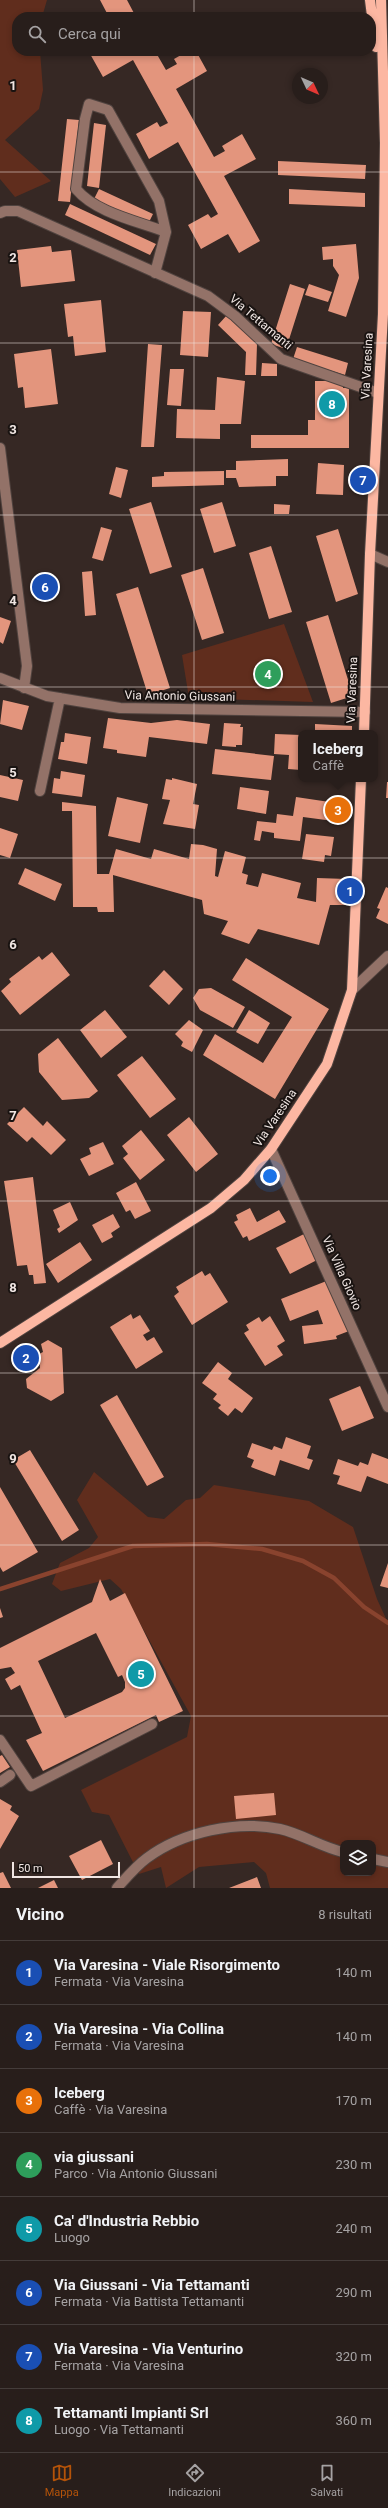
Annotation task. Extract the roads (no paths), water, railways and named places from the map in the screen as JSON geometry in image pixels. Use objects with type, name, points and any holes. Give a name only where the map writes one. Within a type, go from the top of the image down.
[{"type":"main road","points":[[370,0],[371,12]]},
{"type":"main road","name":"Via Varesina","points":[[364,730],[370,554],[378,393],[385,326],[385,143],[381,0]]},
{"type":"main road","points":[[376,50],[383,108]]},
{"type":"main road","points":[[383,108],[388,58]]},
{"type":"main road","name":"Via Varesina","points":[[0,1343],[211,1208],[244,1180],[272,1149],[327,1064],[352,990],[361,782]]},
{"type":"street","points":[[155,273],[166,232],[160,201],[108,110],[89,104],[85,119],[76,189],[84,199],[98,206],[166,232]]},
{"type":"street","name":"Via Tettamanti","points":[[0,213],[5,211],[18,211],[208,296],[235,316],[281,359],[378,393]]},
{"type":"street","points":[[0,448],[27,666],[24,688]]},
{"type":"street","points":[[370,554],[388,562]]},
{"type":"street","name":"Via Antonio Giussani","points":[[0,678],[24,688],[60,698],[120,708],[364,712]]},
{"type":"street","points":[[40,791],[60,698]]},
{"type":"street","points":[[352,990],[388,956]]},
{"type":"street","name":"Via Villa Giovio","points":[[272,1149],[388,1407]]},
{"type":"street","points":[[0,1740],[31,1786],[152,1724]]},
{"type":"street","points":[[0,1782],[10,1775]]},
{"type":"street","points":[[117,1888],[146,1859],[164,1847],[209,1829],[240,1827],[280,1829],[340,1851]]},
{"type":"street","points":[[376,1860],[388,1862]]},
{"type":"waterway","points":[[0,1589],[133,1546],[207,1544],[262,1549],[303,1561],[334,1578],[364,1607],[388,1623]]},
{"type":"place","name":"Tettamanti Impianti Srl","points":[[332,404]]},
{"type":"place","name":"Via Varesina - Via Venturino","points":[[363,480]]},
{"type":"place","name":"Via Giussani - Via Tettamanti","points":[[45,587]]},
{"type":"place","name":"via giussani","points":[[268,674]]},
{"type":"place","name":"Iceberg","points":[[338,810]]},
{"type":"place","name":"Via Varesina - Viale Risorgimento","points":[[350,891]]},
{"type":"place","name":"Via Varesina - Via Collina","points":[[26,1358]]},
{"type":"place","name":"Ca' d'Industria Rebbio","points":[[141,1674]]}]
